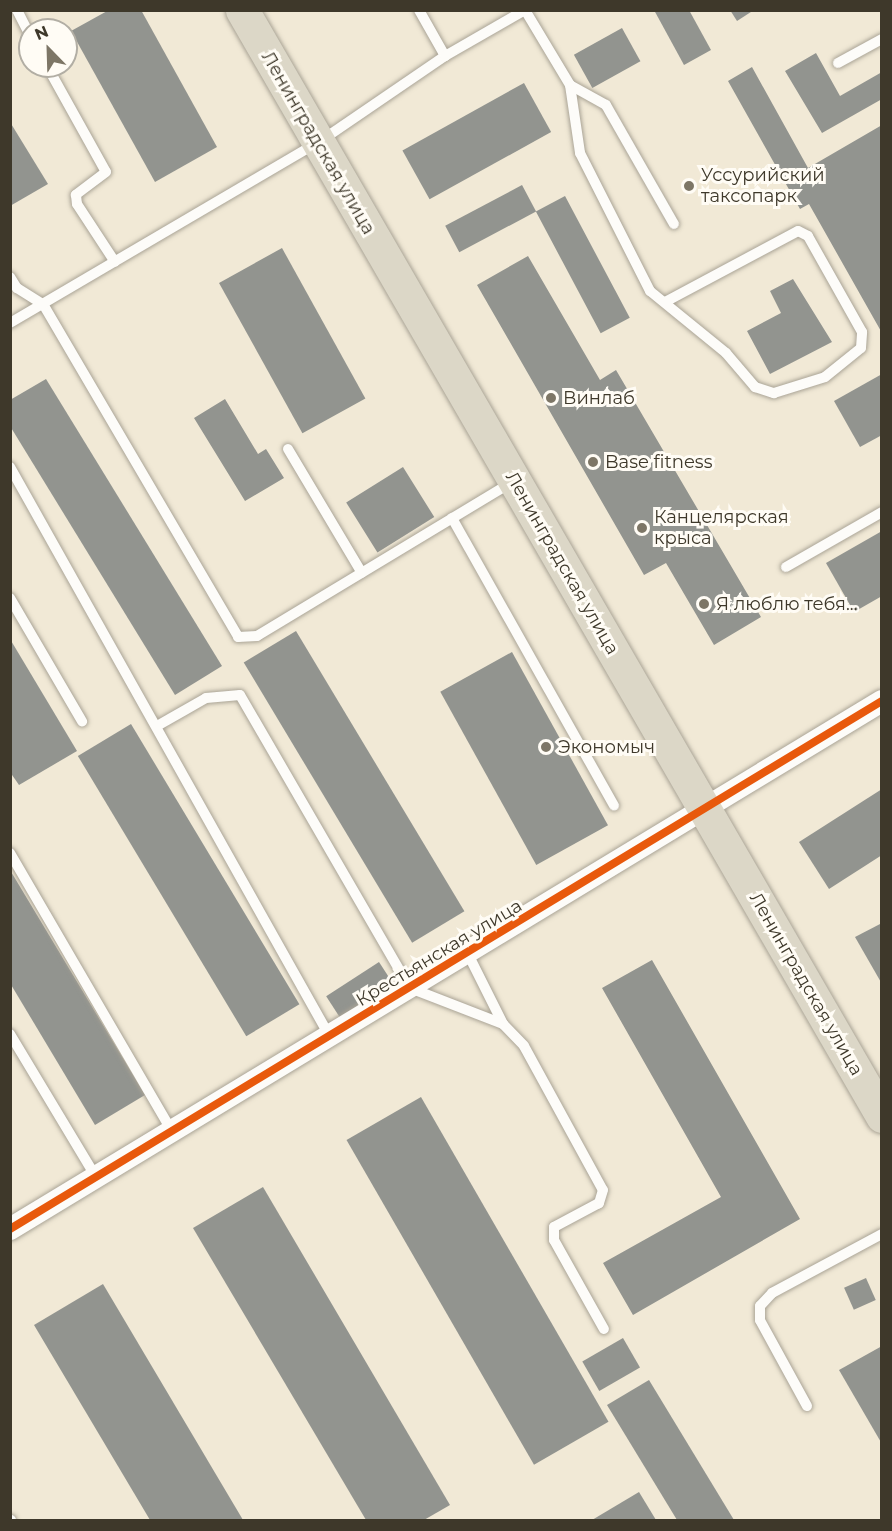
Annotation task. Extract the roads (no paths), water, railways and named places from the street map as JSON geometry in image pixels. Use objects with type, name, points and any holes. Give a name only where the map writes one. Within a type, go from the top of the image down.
[{"type":"highway","name":"Ленинградская улица","points":[[242,10],[882,1116]]},
{"type":"street","name":"Крестьянская улица","points":[[13,1222],[96,1177],[330,1037],[468,954],[703,805],[882,701]]},
{"type":"lane","points":[[419,10],[445,56]]},
{"type":"lane","points":[[10,323],[319,142],[445,56],[525,10],[570,85],[579,153],[650,291],[726,353],[755,387],[774,393],[825,377],[861,348],[856,322],[808,236],[798,231],[665,302]]},
{"type":"lane","points":[[838,63],[882,39]]},
{"type":"lane","points":[[54,78],[106,172],[76,195],[77,204],[115,262]]},
{"type":"lane","points":[[570,85],[606,105],[674,224]]},
{"type":"lane","points":[[10,277],[17,288],[43,304],[238,637],[257,636],[514,480]]},
{"type":"lane","points":[[288,449],[362,573]]},
{"type":"lane","points":[[10,467],[330,1037]]},
{"type":"lane","points":[[786,567],[882,512]]},
{"type":"lane","points":[[452,518],[614,806]]},
{"type":"lane","points":[[10,598],[81,721]]},
{"type":"lane","points":[[157,726],[206,698],[240,696],[410,988],[503,1024]]},
{"type":"lane","points":[[10,853],[172,1131]]},
{"type":"lane","points":[[468,954],[503,1024],[524,1046],[603,1190],[599,1203],[554,1227],[554,1240],[604,1329]]},
{"type":"lane","points":[[10,1034],[96,1177]]},
{"type":"lane","points":[[807,1406],[760,1320],[760,1306],[772,1293],[882,1234]]},
{"type":"place","name":"Уссурийский таксопарк","points":[[689,186]]},
{"type":"place","name":"Винлаб","points":[[551,398]]},
{"type":"place","name":"Base fitness","points":[[593,462]]},
{"type":"place","name":"Канцелярская крыса","points":[[642,528]]},
{"type":"place","name":"Я люблю тебя...","points":[[704,604]]},
{"type":"place","name":"Экономыч","points":[[546,747]]}]
